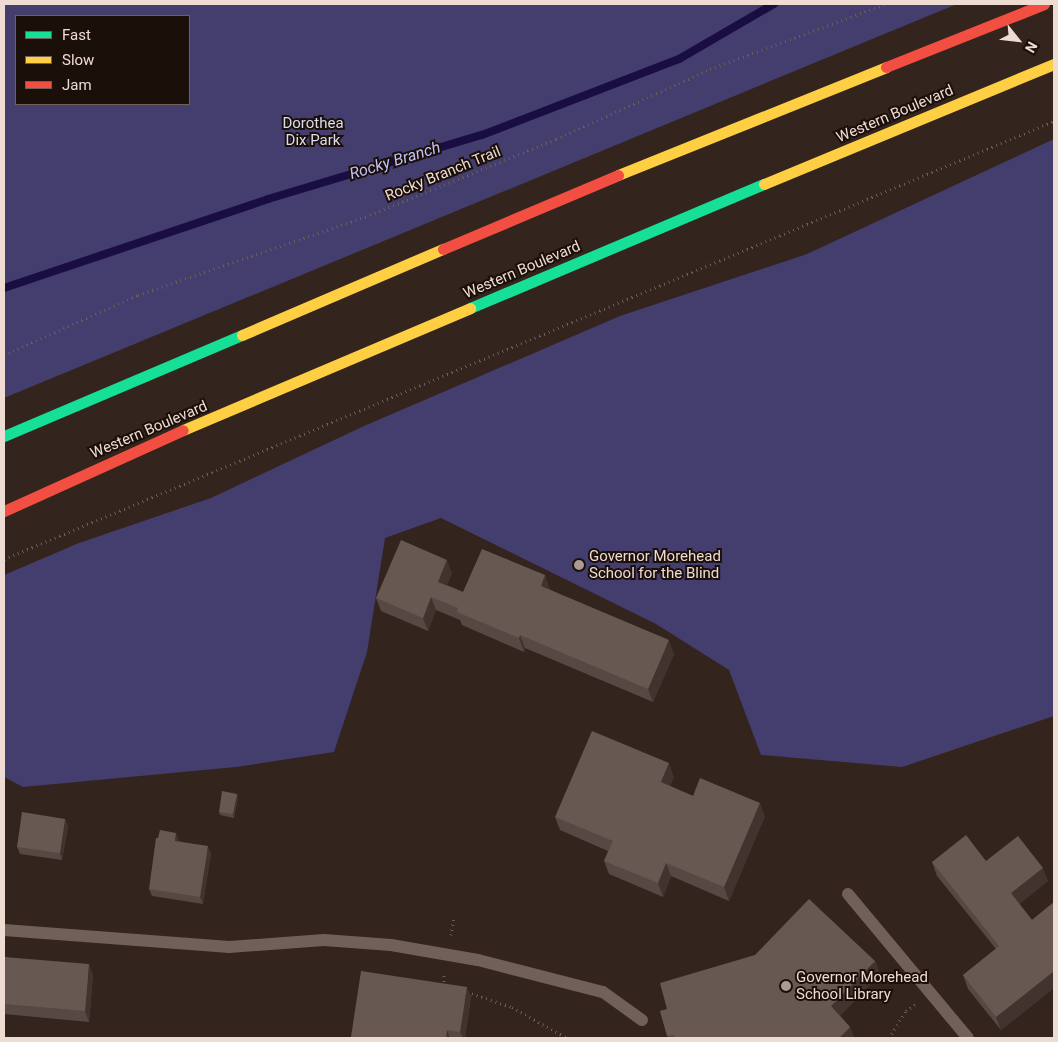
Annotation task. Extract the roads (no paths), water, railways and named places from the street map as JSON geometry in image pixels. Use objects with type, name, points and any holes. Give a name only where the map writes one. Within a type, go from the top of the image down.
[{"type":"main road","points":[[4,436],[599,183],[1044,4]]},
{"type":"main road","name":"Western Boulevard","points":[[4,511],[151,444],[628,241],[1054,64]]},
{"type":"lane","points":[[848,894],[968,1038]]},
{"type":"lane","points":[[4,930],[229,947],[324,940],[391,946],[447,954],[603,992],[642,1020]]},
{"type":"waterway","name":"Rocky Branch","points":[[4,288],[268,199],[482,135],[679,59],[774,4]]},
{"type":"place","name":"Governor Morehead School for the Blind","points":[[579,565]]},
{"type":"place","name":"Governor Morehead School Library","points":[[786,986]]},
{"type":"park label","name":"Dorothea Dix Park","points":[[313,132]]}]
